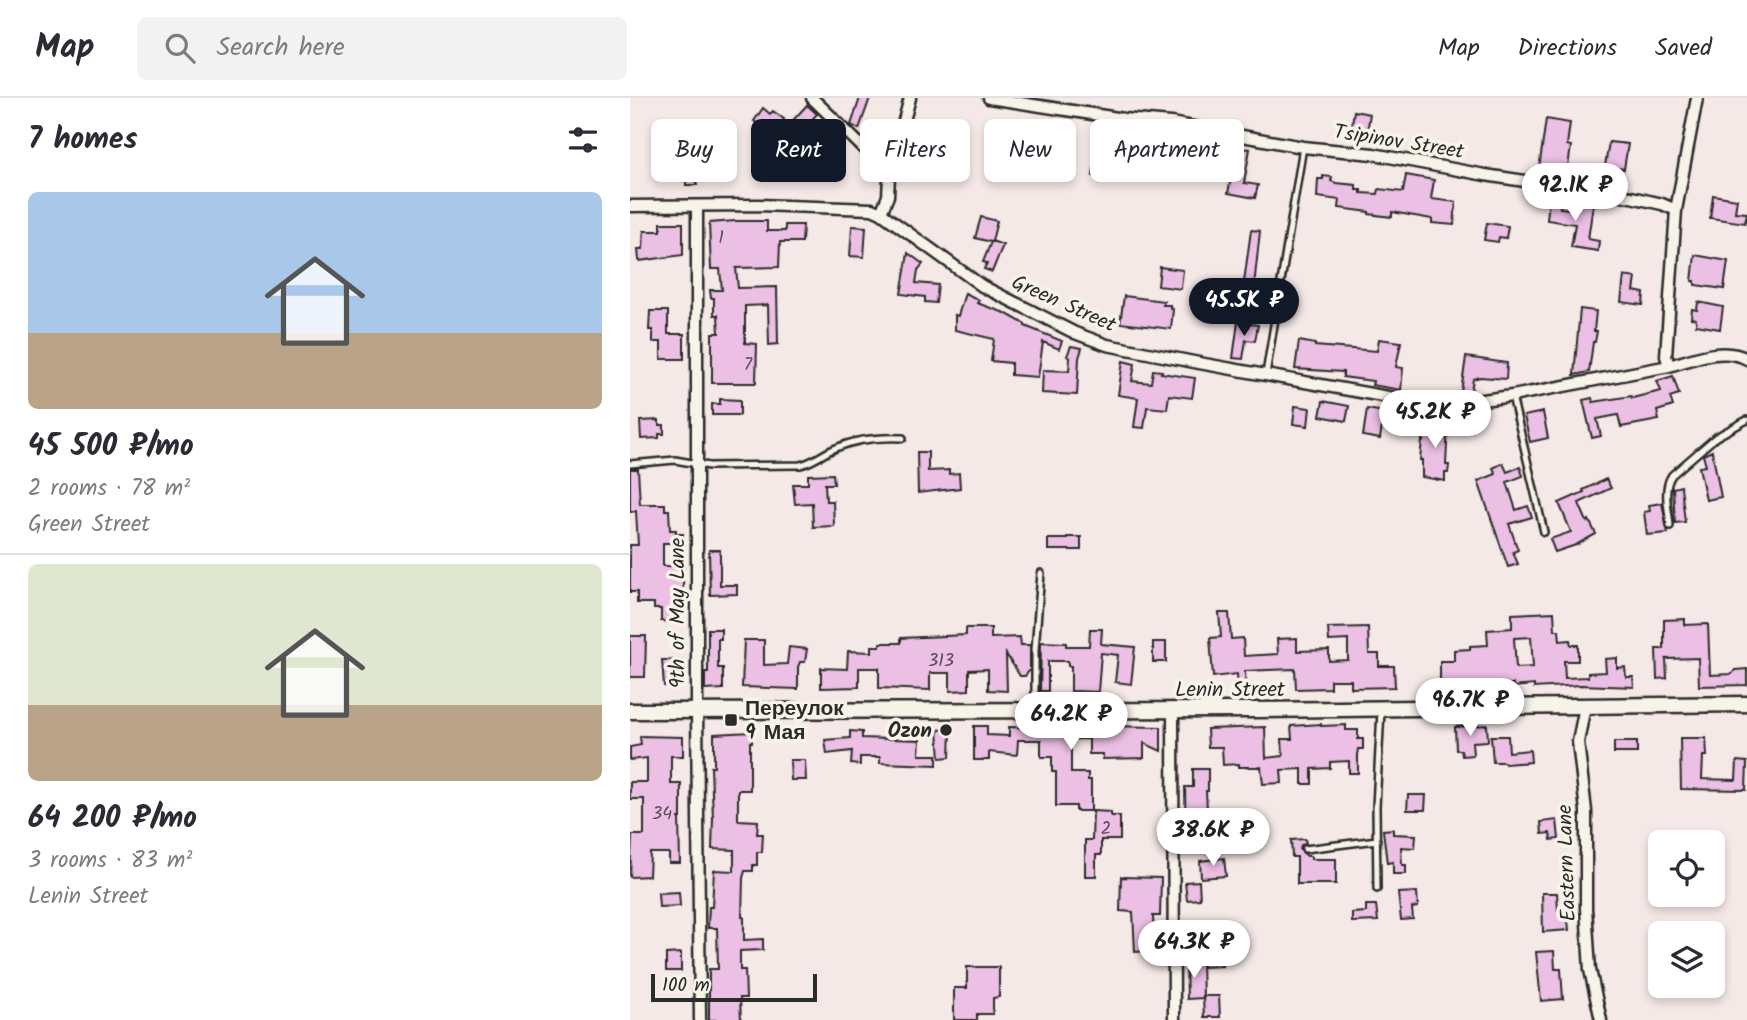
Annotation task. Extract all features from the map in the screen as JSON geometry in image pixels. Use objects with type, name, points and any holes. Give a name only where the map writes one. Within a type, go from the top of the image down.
[{"type":"street","points":[[812,98],[860,145]]},
{"type":"street","points":[[904,119],[910,98]]},
{"type":"street","name":"Tsipinov Street","points":[[989,98],[1124,119],[1171,123],[1303,147],[1373,154],[1644,200],[1676,210]]},
{"type":"street","points":[[1697,98],[1676,210],[1665,348],[1669,366],[1728,352],[1747,359]]},
{"type":"street","points":[[881,213],[888,195],[889,182]]},
{"type":"street","name":"Green Street","points":[[630,206],[759,205],[872,209],[973,281],[1075,333],[1107,345],[1432,406],[1457,405],[1512,396],[1669,366]]},
{"type":"street","name":"9th of May Lane","points":[[697,206],[700,1020]]},
{"type":"street","name":"Lenin Street","points":[[630,711],[1173,710],[1747,704]]},
{"type":"street","name":"Eastern Lane","points":[[1585,706],[1578,742],[1586,811],[1586,908],[1590,970],[1601,1020]]},
{"type":"street","points":[[1173,710],[1174,1020]]},
{"type":"lane","points":[[1266,374],[1303,147]]},
{"type":"lane","points":[[1512,396],[1544,532]]},
{"type":"lane","points":[[1670,526],[1667,491],[1672,475],[1716,437],[1747,420]]},
{"type":"lane","points":[[630,464],[675,460],[698,464],[800,465],[812,463],[841,446],[886,437],[903,438]]},
{"type":"lane","points":[[1035,710],[1035,650],[1041,573]]},
{"type":"lane","points":[[1377,889],[1376,807],[1381,708]]},
{"type":"lane","points":[[1305,849],[1377,840]]},
{"type":"building","points":[[860,98],[870,98],[863,119],[860,119],[859,129],[851,125]]},
{"type":"building","points":[[807,105],[817,114],[812,119],[794,119]]},
{"type":"building","points":[[763,108],[784,119],[755,119]]},
{"type":"building","points":[[1354,111],[1370,114],[1367,132],[1351,130]]},
{"type":"building","points":[[1546,119],[1570,123],[1567,145],[1571,146],[1567,174],[1539,169]]},
{"type":"building","points":[[1609,142],[1628,144],[1624,169],[1605,166]]},
{"type":"building","points":[[1244,148],[1250,149],[1244,183],[1258,185],[1255,198],[1228,193],[1230,182],[1244,182]]},
{"type":"building","points":[[1406,175],[1434,180],[1431,199],[1456,202],[1454,225],[1432,223],[1432,219],[1392,212],[1392,217],[1339,208],[1340,200],[1317,197],[1318,179],[1323,179],[1323,176],[1332,177],[1331,181],[1336,183],[1356,185],[1356,190],[1361,190],[1361,193],[1378,194],[1379,189],[1403,192]]},
{"type":"building","points":[[686,182],[696,182],[697,185],[686,185]]},
{"type":"building","points":[[1713,195],[1737,199],[1735,212],[1747,213],[1745,223],[1710,218]]},
{"type":"building","points":[[1549,199],[1561,201],[1560,208],[1577,210],[1578,203],[1593,205],[1588,239],[1599,241],[1598,251],[1571,247],[1575,224],[1547,220]]},
{"type":"building","points":[[981,217],[997,221],[992,241],[1003,245],[992,272],[984,269],[987,263],[983,262],[991,242],[975,238]]},
{"type":"building","points":[[767,221],[767,231],[785,231],[785,225],[803,225],[802,242],[780,242],[779,267],[736,268],[738,288],[777,287],[778,344],[769,345],[768,305],[745,306],[745,343],[757,344],[756,383],[712,383],[712,333],[719,333],[718,315],[714,315],[714,298],[711,298],[710,290],[722,290],[720,269],[711,269],[709,223]]},
{"type":"building","points":[[661,223],[683,223],[683,255],[639,261],[638,249],[643,249],[644,231],[661,231]]},
{"type":"building","points":[[1487,223],[1508,226],[1506,238],[1499,237],[1498,242],[1484,240]]},
{"type":"building","points":[[852,226],[866,227],[864,257],[850,256]]},
{"type":"building","points":[[1251,230],[1260,231],[1252,305],[1241,304]]},
{"type":"building","points":[[908,253],[923,264],[918,270],[916,283],[938,285],[936,303],[925,302],[925,297],[901,294]]},
{"type":"building","points":[[1695,255],[1728,261],[1724,289],[1695,285],[1695,281],[1692,281]]},
{"type":"building","points":[[1160,267],[1183,270],[1181,289],[1158,286]]},
{"type":"building","points":[[1624,276],[1636,278],[1634,291],[1644,293],[1643,305],[1621,302]]},
{"type":"building","points":[[965,293],[979,300],[977,303],[1005,313],[1025,326],[1062,341],[1059,349],[1043,342],[1038,377],[1011,375],[1011,363],[991,361],[994,339],[955,330],[955,315],[958,316]]},
{"type":"building","points":[[1124,296],[1164,301],[1163,305],[1170,305],[1173,309],[1171,329],[1120,323]]},
{"type":"building","points":[[1698,302],[1723,307],[1720,329],[1696,325],[1696,319],[1691,318],[1692,309],[1697,310]]},
{"type":"building","points":[[1580,309],[1596,311],[1594,331],[1597,331],[1589,372],[1574,375]]},
{"type":"building","points":[[650,311],[668,311],[668,334],[684,334],[684,359],[661,359],[661,342],[653,342],[653,330],[649,330]]},
{"type":"building","points":[[1238,322],[1258,325],[1255,341],[1246,340],[1243,359],[1233,358]]},
{"type":"building","points":[[1379,339],[1401,342],[1396,367],[1403,368],[1401,390],[1372,385],[1373,381],[1343,377],[1343,372],[1295,369],[1299,341],[1315,346],[1377,351]]},
{"type":"building","points":[[1071,346],[1082,348],[1077,395],[1042,393],[1043,370],[1069,371],[1070,358],[1067,356]]},
{"type":"building","points":[[1466,357],[1507,363],[1506,379],[1473,379],[1471,391],[1461,392]]},
{"type":"building","points":[[1123,361],[1135,364],[1132,381],[1151,383],[1153,370],[1195,378],[1192,398],[1169,395],[1167,409],[1147,407],[1144,428],[1134,427],[1138,398],[1118,395]]},
{"type":"building","points":[[1673,376],[1679,394],[1670,397],[1673,406],[1657,411],[1659,420],[1621,427],[1618,415],[1597,419],[1601,436],[1592,438],[1583,400],[1592,398],[1593,402],[1632,398],[1661,391],[1657,381]]},
{"type":"building","points":[[720,399],[740,400],[740,415],[712,415],[712,404],[720,404]]},
{"type":"building","points":[[1323,401],[1349,406],[1346,421],[1320,416]]},
{"type":"building","points":[[1295,406],[1310,408],[1308,426],[1293,424]]},
{"type":"building","points":[[1367,409],[1384,412],[1380,439],[1363,436]]},
{"type":"building","points":[[1543,412],[1548,438],[1530,442],[1524,416]]},
{"type":"building","points":[[659,420],[659,425],[664,425],[664,434],[659,434],[659,438],[641,439],[640,421]]},
{"type":"building","points":[[1426,421],[1448,421],[1446,465],[1449,465],[1445,481],[1422,477],[1420,460]]},
{"type":"building","points":[[1712,451],[1721,497],[1706,500],[1699,467],[1706,466],[1703,455]]},
{"type":"building","points":[[917,452],[928,452],[928,471],[949,470],[949,474],[959,473],[960,488],[918,493]]},
{"type":"building","points":[[1503,463],[1507,472],[1520,467],[1523,476],[1507,482],[1516,510],[1528,506],[1532,517],[1509,524],[1518,550],[1513,552],[1518,564],[1508,567],[1478,481],[1496,474],[1493,468]]},
{"type":"building","points":[[630,469],[638,469],[640,504],[665,504],[665,510],[669,510],[670,530],[683,534],[683,543],[663,543],[663,566],[684,566],[682,603],[674,603],[674,622],[661,621],[661,609],[654,609],[654,603],[637,603],[637,592],[630,592],[630,545],[638,545],[636,511],[630,512]]},
{"type":"building","points":[[833,474],[834,484],[825,484],[826,501],[833,501],[834,526],[813,527],[812,503],[795,504],[793,484],[808,484],[808,475]]},
{"type":"building","points":[[1606,479],[1611,488],[1579,503],[1587,522],[1589,520],[1596,534],[1555,552],[1550,539],[1571,532],[1559,503]]},
{"type":"building","points":[[1681,486],[1685,522],[1675,523],[1673,488]]},
{"type":"building","points":[[1662,503],[1668,533],[1647,535],[1644,512],[1650,511],[1649,505]]},
{"type":"building","points":[[1081,537],[1081,550],[1048,550],[1048,539]]},
{"type":"building","points":[[709,550],[720,550],[720,585],[737,585],[737,594],[710,595]]},
{"type":"building","points":[[1554,612],[1555,630],[1559,630],[1560,641],[1570,640],[1571,645],[1578,645],[1578,661],[1564,661],[1565,678],[1588,677],[1588,673],[1606,672],[1605,659],[1617,658],[1617,668],[1625,667],[1626,677],[1633,677],[1634,687],[1440,685],[1440,661],[1454,661],[1454,650],[1488,645],[1487,630],[1512,628],[1512,614]],"holes":[[[1531,637],[1533,667],[1516,668],[1514,638]]]},
{"type":"building","points":[[1219,613],[1229,613],[1231,639],[1243,638],[1244,656],[1278,654],[1277,639],[1297,638],[1297,651],[1329,650],[1329,661],[1348,660],[1348,640],[1329,641],[1328,628],[1368,627],[1369,654],[1379,654],[1379,666],[1394,666],[1395,687],[1351,688],[1351,680],[1330,680],[1330,688],[1296,689],[1295,669],[1245,671],[1246,689],[1238,689],[1237,674],[1213,677],[1210,638],[1221,637]]},
{"type":"building","points":[[1685,619],[1685,625],[1708,624],[1710,675],[1732,674],[1735,670],[1747,669],[1747,685],[1699,686],[1698,658],[1666,659],[1667,678],[1657,679],[1656,649],[1664,649],[1664,620]]},
{"type":"building","points":[[966,628],[991,628],[991,638],[1020,637],[1021,645],[1030,645],[1030,670],[1025,676],[1020,676],[1006,654],[1007,691],[988,690],[988,669],[969,670],[969,690],[950,691],[950,673],[930,673],[930,690],[879,688],[879,668],[859,668],[859,687],[821,688],[821,668],[847,669],[848,651],[872,652],[872,646],[880,646],[880,643],[901,643],[901,638],[966,635]]},
{"type":"building","points":[[708,629],[721,629],[721,639],[718,639],[718,668],[723,668],[723,689],[705,690],[705,672],[708,672]]},
{"type":"building","points":[[1090,629],[1102,629],[1101,644],[1135,647],[1131,684],[1115,682],[1118,655],[1101,653],[1098,692],[1071,691],[1071,666],[1068,666],[1068,661],[1048,661],[1048,691],[1040,691],[1041,642],[1089,646]]},
{"type":"building","points":[[630,636],[646,636],[645,677],[630,677]]},
{"type":"building","points":[[744,640],[764,640],[764,665],[787,664],[789,647],[807,649],[805,662],[800,662],[798,667],[798,689],[742,687]]},
{"type":"building","points":[[1153,642],[1166,642],[1166,662],[1153,662]]},
{"type":"building","points":[[662,660],[682,660],[683,685],[664,686]]},
{"type":"building","points":[[1041,725],[1161,727],[1161,751],[1144,743],[1144,758],[1103,759],[1103,754],[1089,754],[1089,739],[1071,739],[1071,773],[1088,773],[1088,780],[1091,780],[1091,811],[1076,811],[1076,806],[1056,806],[1056,772],[1052,772],[1052,757],[1041,757],[1041,740],[1018,740],[1017,755],[989,752],[989,760],[974,760],[974,726],[987,726],[987,735],[1009,736],[1009,727],[1041,728]]},
{"type":"building","points":[[1346,725],[1346,730],[1358,730],[1358,739],[1363,739],[1363,749],[1358,749],[1358,773],[1349,773],[1349,761],[1330,762],[1330,768],[1312,769],[1312,784],[1302,784],[1302,769],[1281,770],[1282,783],[1263,784],[1261,767],[1223,765],[1222,747],[1208,747],[1207,729],[1265,727],[1266,758],[1283,756],[1282,739],[1292,739],[1291,726]]},
{"type":"building","points":[[1487,725],[1488,741],[1472,742],[1473,755],[1462,756],[1461,750],[1456,750],[1455,727]]},
{"type":"building","points":[[951,729],[950,757],[940,758],[938,730]]},
{"type":"building","points":[[850,731],[862,732],[862,738],[920,740],[919,755],[937,755],[937,765],[880,763],[880,757],[860,757],[860,765],[851,764],[852,751],[827,754],[825,740],[850,738]]},
{"type":"building","points":[[752,732],[750,790],[738,790],[738,820],[758,821],[757,834],[763,834],[762,852],[757,852],[757,865],[753,865],[753,871],[745,871],[743,878],[742,917],[744,940],[763,939],[763,950],[740,951],[740,970],[745,970],[746,998],[740,998],[741,1020],[709,1020],[709,969],[718,969],[717,928],[708,928],[714,870],[734,871],[734,850],[712,849],[711,767],[714,767],[714,734]]},
{"type":"building","points":[[640,736],[683,737],[683,756],[671,756],[671,784],[681,784],[680,863],[669,863],[669,853],[650,853],[649,876],[630,877],[632,835],[644,835],[644,799],[630,799],[630,782],[647,782],[647,758],[630,760],[630,747],[641,745]]},
{"type":"building","points":[[1491,736],[1508,736],[1509,752],[1530,750],[1531,762],[1493,762]]},
{"type":"building","points":[[1680,738],[1706,738],[1707,756],[1703,756],[1702,779],[1736,780],[1737,761],[1747,762],[1746,790],[1681,789]]},
{"type":"building","points":[[1614,742],[1637,742],[1637,753],[1614,753]]},
{"type":"building","points":[[790,760],[805,760],[806,780],[791,780]]},
{"type":"building","points":[[1193,769],[1208,769],[1207,809],[1219,808],[1224,841],[1186,846],[1185,787],[1193,787]]},
{"type":"building","points":[[1408,795],[1426,795],[1425,810],[1407,810]]},
{"type":"building","points":[[1093,811],[1111,812],[1111,816],[1120,816],[1120,840],[1101,840],[1101,855],[1096,855],[1096,876],[1085,876],[1085,840],[1092,840]]},
{"type":"building","points":[[1557,820],[1559,839],[1551,840],[1550,833],[1542,834],[1541,822]]},
{"type":"building","points":[[1393,829],[1393,834],[1416,835],[1415,848],[1401,847],[1402,865],[1406,865],[1406,874],[1393,874],[1393,862],[1387,863],[1383,830]]},
{"type":"building","points":[[1305,839],[1306,844],[1301,845],[1300,850],[1311,856],[1311,859],[1336,859],[1336,884],[1297,884],[1297,857],[1292,857],[1291,840]]},
{"type":"building","points":[[1224,858],[1226,876],[1201,878],[1200,861]]},
{"type":"building","points":[[1121,877],[1161,878],[1160,916],[1153,916],[1154,938],[1159,938],[1160,950],[1135,952],[1133,912],[1120,911]]},
{"type":"building","points":[[1199,881],[1200,899],[1187,900],[1185,882]]},
{"type":"building","points":[[679,892],[680,906],[659,907],[658,893]]},
{"type":"building","points":[[1417,892],[1418,907],[1412,908],[1413,919],[1401,920],[1398,893]]},
{"type":"building","points":[[1542,893],[1557,893],[1558,910],[1567,910],[1569,930],[1543,932]]},
{"type":"building","points":[[1366,905],[1376,905],[1378,921],[1352,922],[1352,913],[1366,912]]},
{"type":"building","points":[[1230,920],[1233,936],[1244,933],[1247,947],[1221,953],[1222,966],[1203,967],[1201,944],[1223,942],[1218,922]]},
{"type":"building","points":[[1554,951],[1555,969],[1561,969],[1563,999],[1541,1001],[1536,952]]},
{"type":"building","points":[[681,953],[681,971],[666,971],[666,954]]},
{"type":"building","points":[[1186,961],[1202,961],[1203,998],[1187,999]]},
{"type":"building","points":[[967,967],[999,967],[999,997],[993,998],[993,1014],[977,1014],[977,1020],[954,1020],[954,988],[967,988]]},
{"type":"building","points":[[1203,996],[1219,996],[1220,1017],[1204,1017]]},
{"type":"place","name":"Переулок 9 Мая","points":[[731,720]]},
{"type":"place","name":"Ozon","points":[[946,730]]}]
